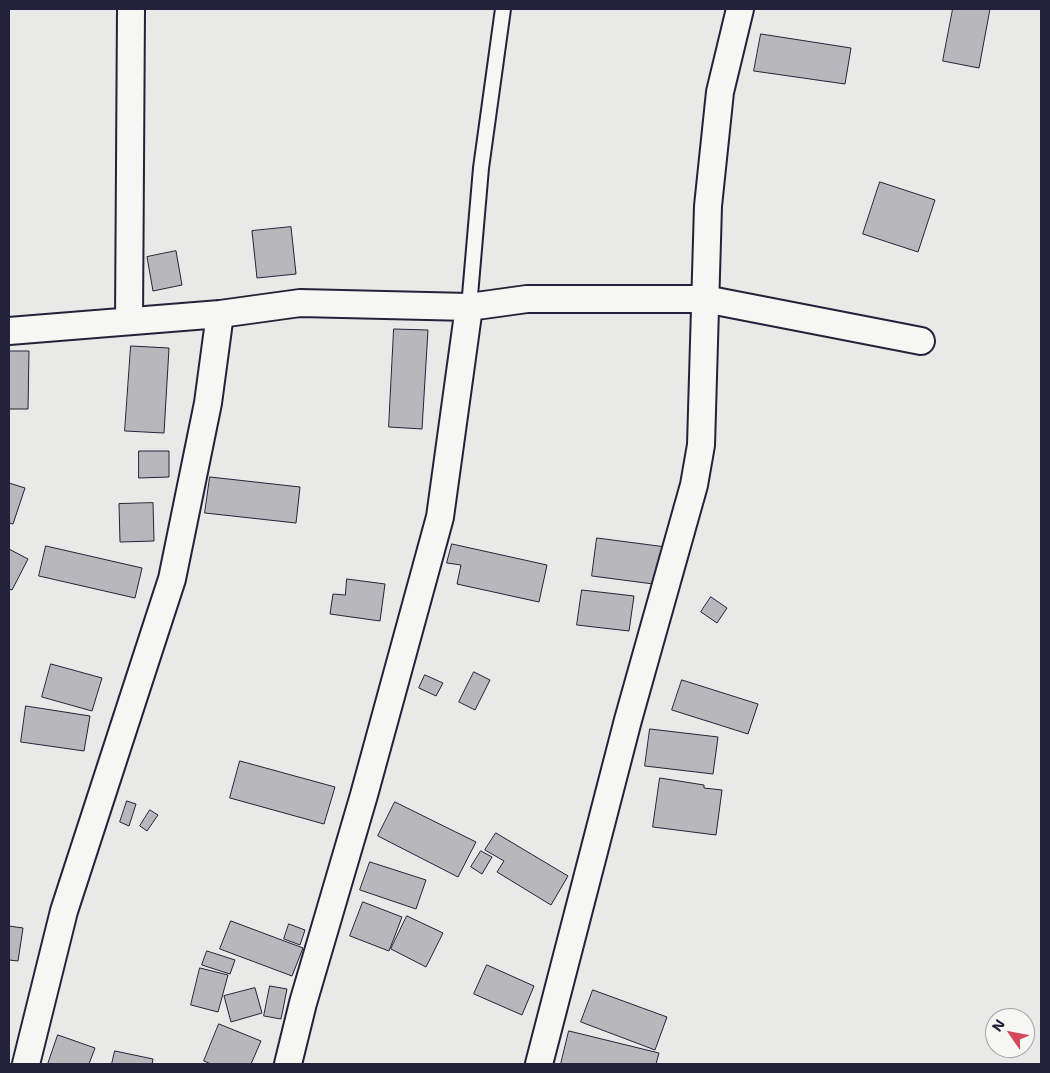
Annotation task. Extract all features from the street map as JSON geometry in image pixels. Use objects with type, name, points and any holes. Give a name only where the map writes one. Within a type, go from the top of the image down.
[{"type":"street","points":[[129,321],[131,9]]},
{"type":"street","points":[[539,1064],[628,720],[694,485],[701,445],[708,206],[720,92],[740,9]]},
{"type":"street","points":[[9,331],[220,314],[300,303],[469,307],[526,299],[705,299],[921,341]]},
{"type":"street","points":[[288,1064],[303,1003],[364,795],[440,517],[469,307]]},
{"type":"street","points":[[26,1064],[64,911],[172,579],[208,403],[220,314]]},
{"type":"lane","points":[[469,307],[481,168],[503,9]]},
{"type":"building","points":[[953,9],[990,9],[979,68],[943,61]]},
{"type":"building","points":[[761,34],[851,48],[845,84],[754,71]]},
{"type":"building","points":[[880,182],[935,200],[918,252],[863,234]]},
{"type":"building","points":[[291,227],[296,274],[257,278],[252,231]]},
{"type":"building","points":[[176,251],[182,285],[153,291],[147,257]]},
{"type":"building","points":[[394,329],[428,330],[422,429],[389,427]]},
{"type":"building","points":[[131,346],[169,348],[164,433],[125,431]]},
{"type":"building","points":[[9,351],[29,351],[28,409],[9,409]]},
{"type":"building","points":[[139,451],[169,451],[169,477],[139,478]]},
{"type":"building","points":[[210,477],[300,487],[296,523],[205,513]]},
{"type":"building","points":[[9,483],[25,488],[13,524],[9,523]]},
{"type":"building","points":[[153,503],[154,541],[120,542],[119,504]]},
{"type":"building","points":[[597,538],[666,547],[661,585],[592,576]]},
{"type":"building","points":[[452,544],[547,565],[539,602],[457,584],[461,565],[447,563]]},
{"type":"building","points":[[46,546],[142,568],[135,598],[39,576]]},
{"type":"building","points":[[9,549],[28,559],[12,590],[9,589]]},
{"type":"building","points":[[347,579],[385,584],[380,621],[330,614],[333,594],[345,595]]},
{"type":"building","points":[[582,590],[634,596],[629,631],[577,625]]},
{"type":"building","points":[[711,597],[727,608],[717,623],[701,612]]},
{"type":"building","points":[[51,664],[102,678],[92,711],[42,697]]},
{"type":"building","points":[[474,672],[490,680],[475,710],[459,702]]},
{"type":"building","points":[[425,675],[443,683],[436,696],[419,688]]},
{"type":"building","points":[[682,680],[758,704],[748,734],[672,710]]},
{"type":"building","points":[[26,706],[90,716],[84,751],[21,742]]},
{"type":"building","points":[[650,729],[718,737],[713,774],[645,766]]},
{"type":"building","points":[[240,761],[335,787],[324,824],[230,798]]},
{"type":"building","points":[[660,778],[722,790],[716,835],[653,827]]},
{"type":"building","points":[[127,801],[136,804],[129,826],[120,822]]},
{"type":"building","points":[[395,802],[476,842],[458,877],[378,836]]},
{"type":"building","points":[[150,810],[158,815],[147,831],[140,826]]},
{"type":"building","points":[[496,833],[568,876],[551,905],[497,872],[504,861],[485,850]]},
{"type":"building","points":[[481,851],[492,857],[482,874],[471,867]]},
{"type":"building","points":[[370,862],[426,880],[416,909],[360,890]]},
{"type":"building","points":[[363,902],[402,917],[389,951],[350,936]]},
{"type":"building","points":[[407,916],[443,933],[426,967],[391,949]]},
{"type":"building","points":[[231,921],[303,948],[292,976],[220,949]]},
{"type":"building","points":[[289,924],[305,930],[300,945],[284,939]]},
{"type":"building","points":[[9,926],[23,928],[18,961],[9,960]]},
{"type":"building","points":[[207,951],[235,960],[230,974],[202,965]]},
{"type":"building","points":[[487,965],[534,986],[522,1015],[474,994]]},
{"type":"building","points":[[200,968],[228,975],[218,1012],[191,1005]]},
{"type":"building","points":[[270,986],[287,989],[281,1019],[264,1016]]},
{"type":"building","points":[[255,988],[262,1013],[231,1022],[224,996]]},
{"type":"building","points":[[593,990],[667,1017],[655,1050],[581,1022]]},
{"type":"building","points":[[219,1024],[261,1041],[251,1064],[211,1064],[204,1061]]},
{"type":"building","points":[[569,1031],[659,1053],[656,1064],[561,1064]]},
{"type":"building","points":[[58,1035],[95,1048],[89,1064],[48,1064]]},
{"type":"building","points":[[115,1051],[153,1059],[152,1064],[112,1064]]}]
